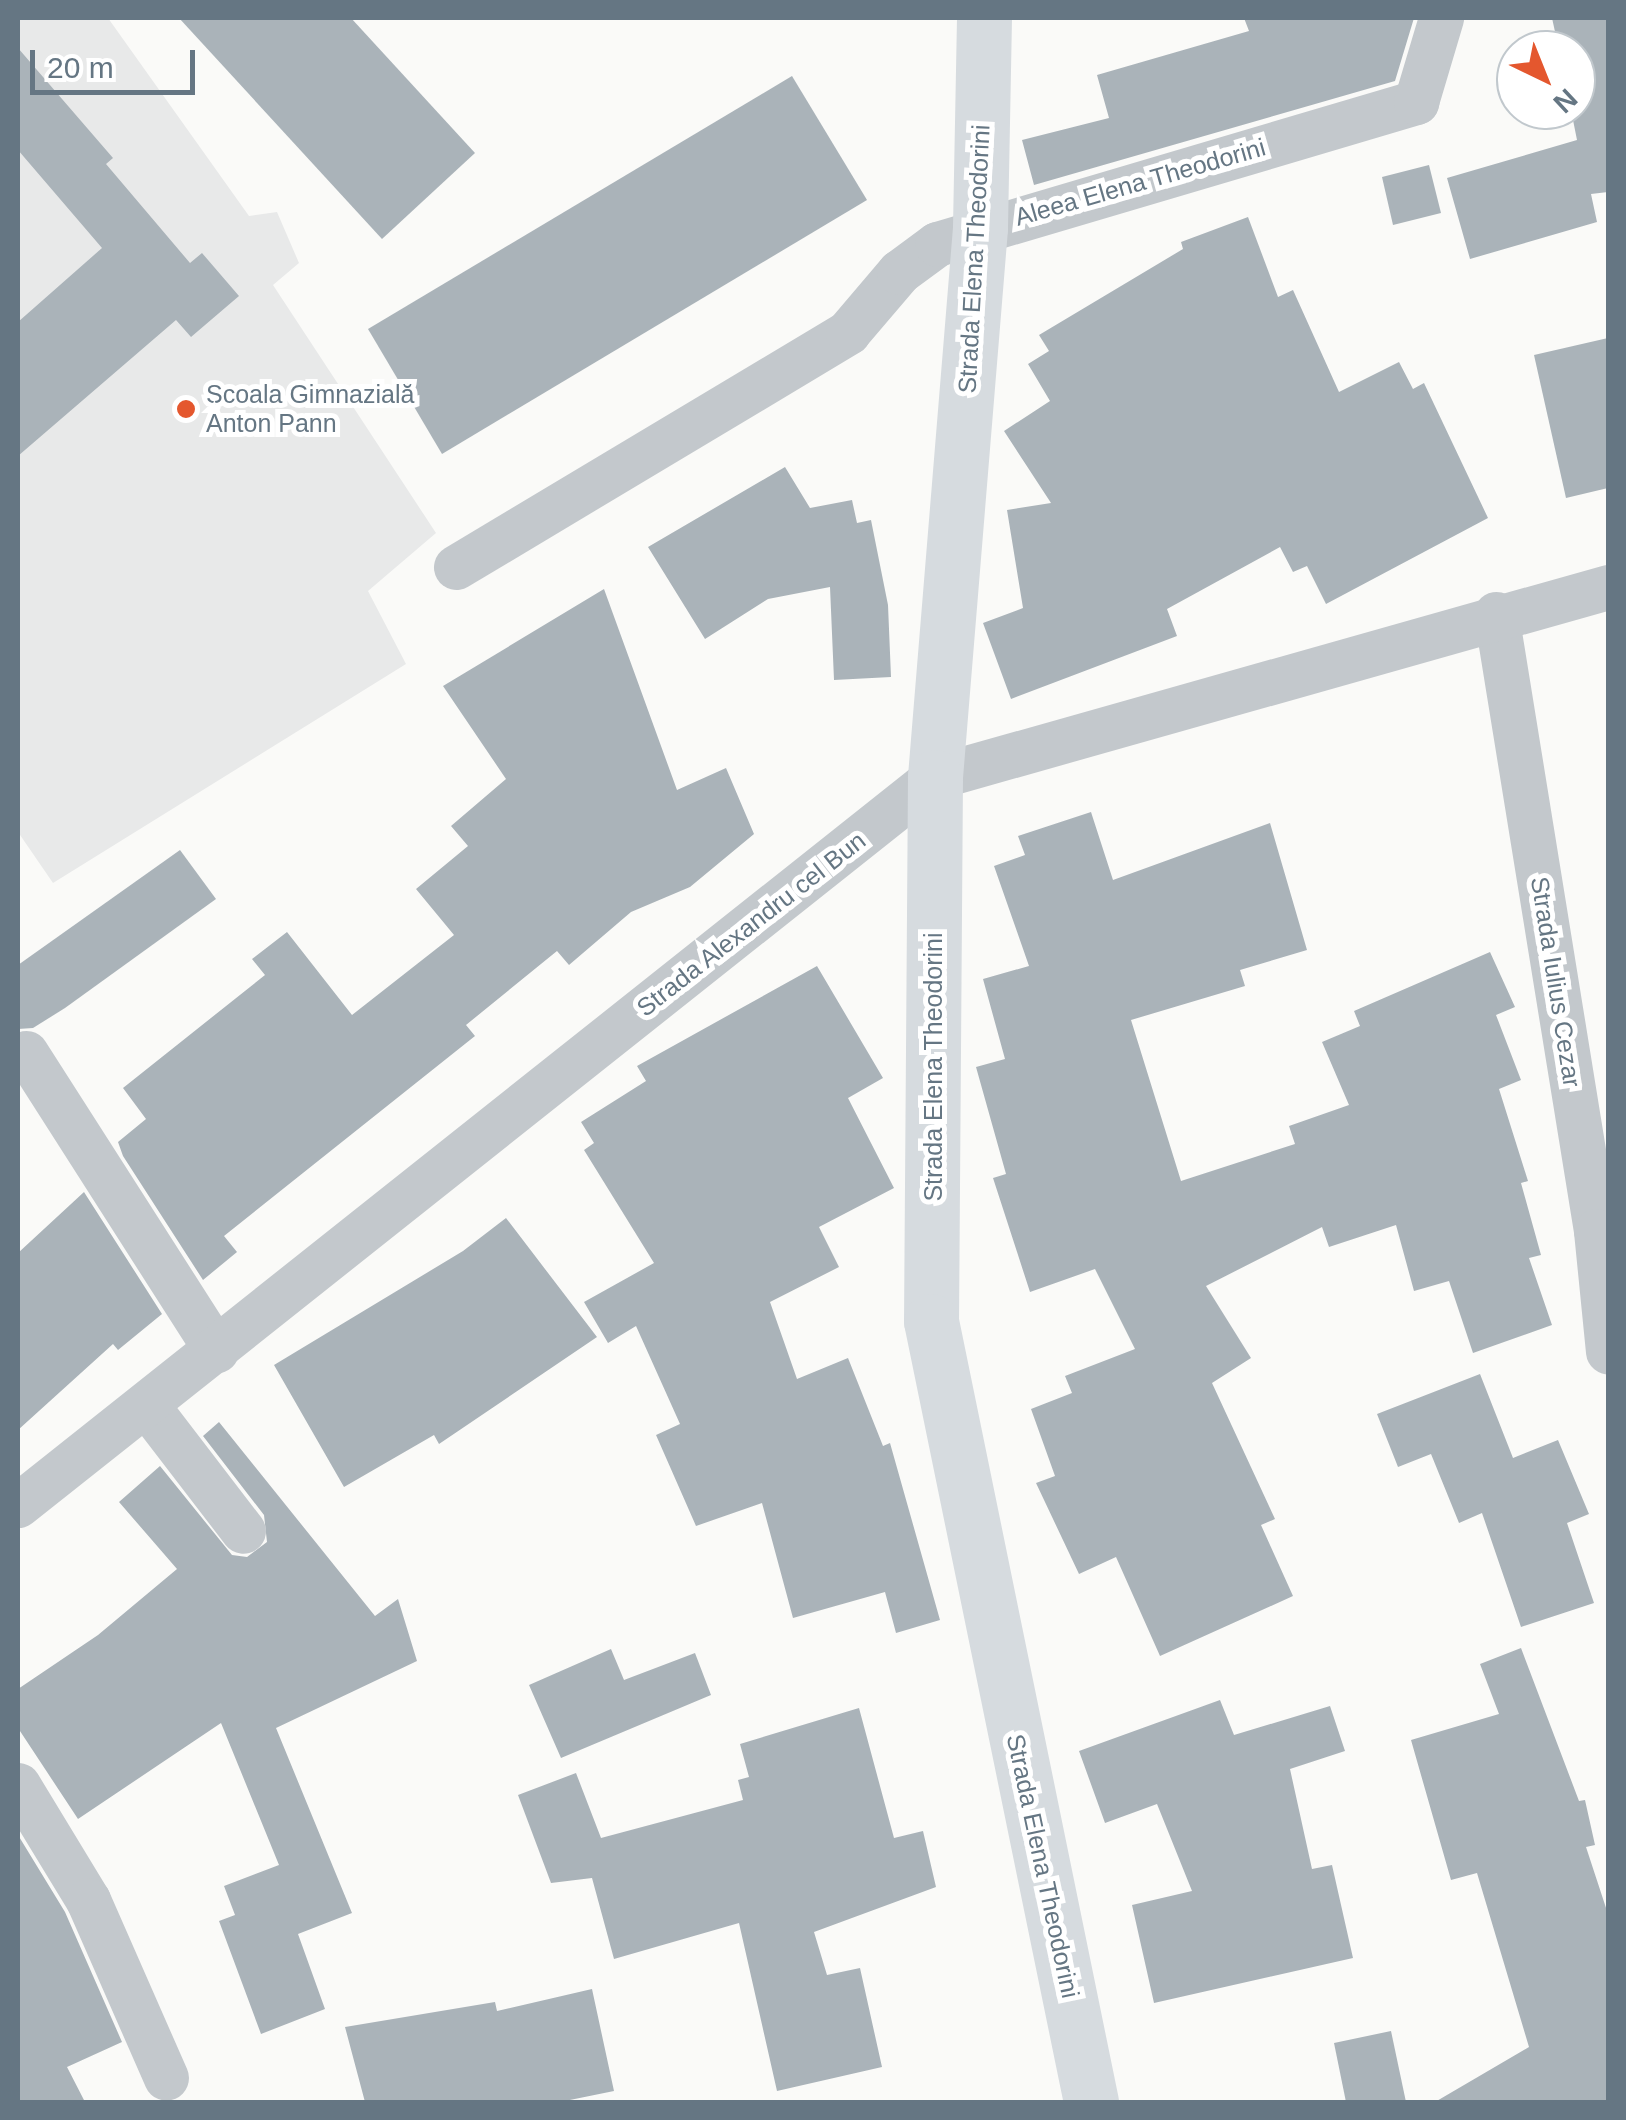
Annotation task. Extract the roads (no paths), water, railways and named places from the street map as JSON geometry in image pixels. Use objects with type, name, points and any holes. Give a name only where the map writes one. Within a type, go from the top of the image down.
[{"type":"main road","name":"Strada Elena Theodorini","points":[[984,18],[980,228],[935,778],[931,1321],[1092,2102]]},
{"type":"street","name":"Aleea Elena Theodorini","points":[[456,567],[830,344],[920,255],[980,228],[1416,102],[1441,18]]},
{"type":"street","name":"Strada Alexandru cel Bun","points":[[18,1506],[935,778],[1496,614],[1608,587]]},
{"type":"street","name":"Strada Iulius Cezar","points":[[1496,614],[1596,1231],[1608,1351]]},
{"type":"street","points":[[26,1052],[216,1350]]},
{"type":"street","points":[[148,1406],[243,1531]]},
{"type":"street","points":[[18,1785],[88,1900],[166,2078]]},
{"type":"place","name":"Școala Gimnazială Anton Pann","points":[[186,409]]}]
